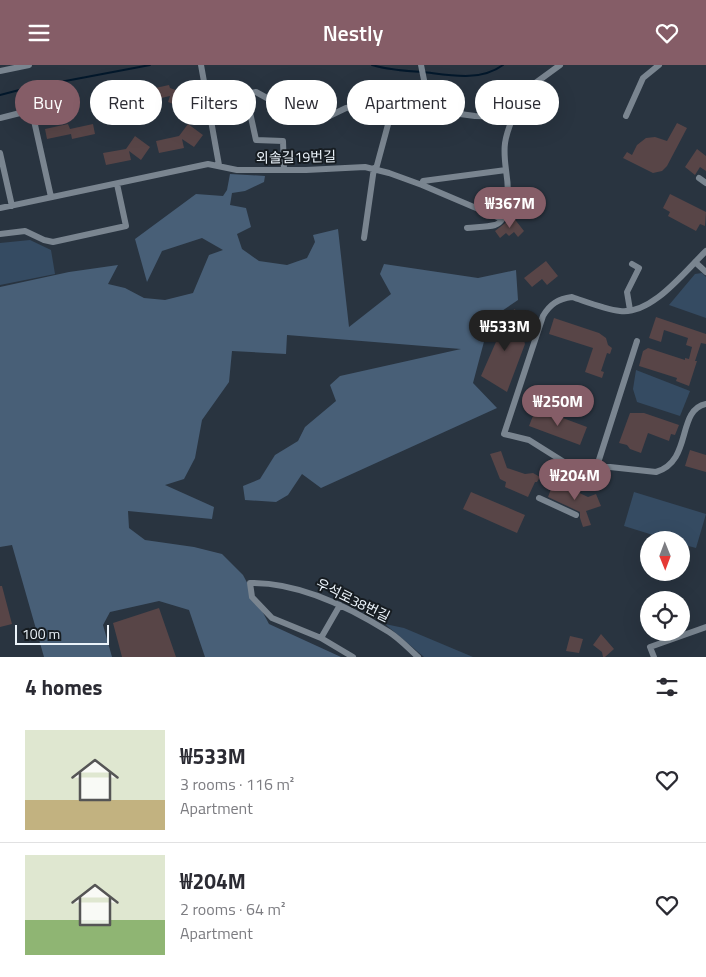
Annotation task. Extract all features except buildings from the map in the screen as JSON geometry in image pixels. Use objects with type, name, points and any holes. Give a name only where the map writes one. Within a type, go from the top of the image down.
[{"type":"street","points":[[0,71],[29,65]]},
{"type":"street","points":[[201,65],[204,80]]},
{"type":"street","points":[[421,65],[424,80]]},
{"type":"street","points":[[540,80],[560,65]]},
{"type":"street","points":[[626,116],[643,78],[658,65]]},
{"type":"street","points":[[256,92],[294,113],[319,121],[347,108]]},
{"type":"street","points":[[0,118],[24,112],[33,116],[50,197]]},
{"type":"street","points":[[213,125],[220,165]]},
{"type":"street","points":[[253,125],[256,140],[283,141],[284,170]]},
{"type":"street","points":[[364,238],[375,169],[388,125]]},
{"type":"street","points":[[467,228],[497,225],[504,217],[509,189],[503,150],[510,125]]},
{"type":"street","points":[[0,153],[12,206]]},
{"type":"street","name":"외솔길19번길","points":[[0,208],[208,164],[237,170],[365,167],[422,185],[502,219]]},
{"type":"street","points":[[422,185],[423,181],[506,170]]},
{"type":"street","points":[[699,178],[706,183]]},
{"type":"street","points":[[0,234],[25,231],[53,242],[126,226],[117,184]]},
{"type":"street","points":[[706,251],[660,296],[644,307],[621,311],[572,297],[559,300],[548,307],[543,316],[504,434],[529,439],[564,462],[656,472],[666,468],[675,460],[691,415],[697,407],[706,404]]},
{"type":"street","points":[[695,262],[706,273]]},
{"type":"street","points":[[630,310],[627,291],[639,268],[632,263]]},
{"type":"street","points":[[597,466],[637,341]]},
{"type":"street","points":[[539,498],[576,515]]},
{"type":"street","name":"우석로38번길","points":[[353,657],[321,638],[272,618],[252,597],[250,583],[307,592],[340,605],[391,633],[417,657]]},
{"type":"street","points":[[321,638],[340,605]]},
{"type":"street","points":[[654,657],[650,647],[706,627]]},
{"type":"shaded area","points":[[230,174],[265,176],[264,182],[245,191],[232,193],[230,205],[246,208],[251,227],[237,234],[242,249],[259,261],[287,265],[307,258],[315,242],[313,235],[338,229],[349,327],[391,294],[380,274],[384,264],[478,278],[516,270],[518,300],[490,319],[473,383],[497,408],[321,488],[302,474],[288,495],[276,502],[245,500],[243,486],[260,479],[275,455],[298,441],[305,427],[336,401],[330,385],[340,376],[461,349],[287,335],[286,354],[232,351],[229,382],[202,420],[195,458],[184,479],[165,485],[214,507],[212,519],[128,511],[129,528],[145,540],[194,547],[222,554],[243,575],[269,624],[341,657],[205,657],[189,610],[159,601],[110,612],[103,625],[112,657],[44,657],[12,545],[0,547],[0,287],[69,272],[118,265],[108,284],[125,288],[144,298],[165,300],[193,293],[209,255],[223,250],[202,238],[162,251],[147,282],[135,239],[196,194],[223,196],[227,190]]},
{"type":"shaded area","points":[[30,240],[51,250],[55,274],[0,285],[0,243]]},
{"type":"shaded area","points":[[702,273],[706,277],[706,318],[669,305],[695,274]]},
{"type":"shaded area","points":[[636,370],[690,391],[680,416],[637,402],[633,389]]},
{"type":"shaded area","points":[[634,492],[706,514],[696,548],[690,546],[690,531],[640,531],[624,526]]},
{"type":"shaded area","points":[[385,624],[404,628],[473,657],[424,657]]},
{"type":"waterway","points":[[0,95],[150,65]]},
{"type":"waterway","points":[[372,65],[397,70],[454,76],[484,74],[503,65]]}]
